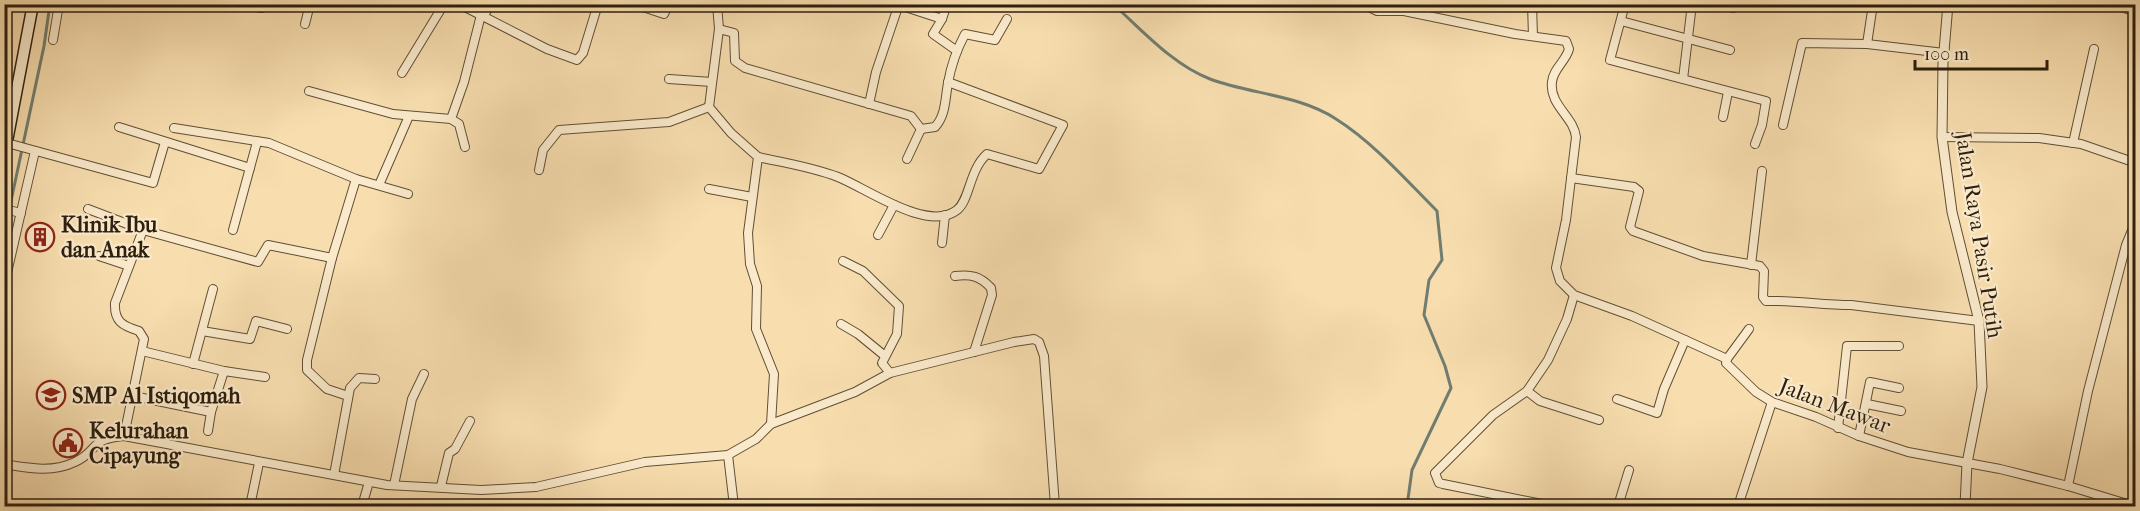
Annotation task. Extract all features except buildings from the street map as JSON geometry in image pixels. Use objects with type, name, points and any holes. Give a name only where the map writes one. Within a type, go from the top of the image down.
[{"type":"main road","points":[[4,157],[9,144],[8,118],[33,4]]},
{"type":"street","points":[[53,40],[59,4]]},
{"type":"street","points":[[238,4],[262,8]]},
{"type":"street","points":[[305,24],[310,4]]},
{"type":"street","points":[[402,73],[444,4]]},
{"type":"street","points":[[459,4],[547,49],[577,60],[583,53],[598,4]]},
{"type":"street","points":[[451,119],[483,15],[490,4]]},
{"type":"street","points":[[634,4],[664,14],[669,4]]},
{"type":"street","points":[[717,4],[719,29],[709,107],[731,133],[758,157],[840,178],[894,205],[934,216],[945,215],[959,208],[973,172],[987,154],[1039,169],[1063,124],[948,82]]},
{"type":"street","points":[[947,4],[942,19],[933,34],[957,51]]},
{"type":"street","points":[[1362,4],[1377,10],[1404,11],[1566,41],[1570,46],[1552,82],[1559,108],[1575,127],[1566,220],[1556,268],[1560,281],[1575,295],[1567,319],[1548,360],[1527,391],[1493,415],[1435,473],[1439,483],[1552,507]]},
{"type":"street","points":[[1532,4],[1533,36]]},
{"type":"street","points":[[1625,4],[1610,60],[1766,100],[1762,125],[1755,144]]},
{"type":"street","points":[[1683,80],[1686,39],[1692,4]]},
{"type":"street","points":[[1720,4],[1733,8]]},
{"type":"street","points":[[1867,44],[1873,4]]},
{"type":"street","name":"Jalan Raya Pasir Putih","points":[[1948,4],[1942,137],[1952,212],[1978,321],[1982,387],[1967,463],[1965,507]]},
{"type":"street","points":[[2113,4],[2136,12]]},
{"type":"street","points":[[869,104],[876,72],[898,5],[942,19]]},
{"type":"street","points":[[921,129],[935,127],[939,122],[957,51],[965,34],[995,40],[1006,19]]},
{"type":"street","points":[[1622,21],[1730,50]]},
{"type":"street","points":[[719,29],[734,33],[737,64],[778,79],[882,106],[911,116],[921,129]]},
{"type":"street","points":[[1783,125],[1802,43],[1867,44],[1944,53]]},
{"type":"street","points":[[2073,143],[2094,49]]},
{"type":"street","points":[[669,79],[712,82]]},
{"type":"street","points":[[309,91],[377,111],[451,119],[459,124],[465,147]]},
{"type":"street","points":[[1723,117],[1728,92]]},
{"type":"street","points":[[539,170],[543,150],[559,130],[669,122],[709,107]]},
{"type":"street","points":[[379,184],[409,116]]},
{"type":"street","points":[[119,127],[250,168]]},
{"type":"street","points":[[174,128],[269,143],[356,179],[408,194]]},
{"type":"street","points":[[907,159],[921,129]]},
{"type":"street","points":[[1942,137],[1998,136],[2073,143],[2136,163]]},
{"type":"street","points":[[9,144],[153,183],[165,142]]},
{"type":"street","points":[[233,230],[257,142]]},
{"type":"street","points":[[5,284],[10,237],[19,212],[32,150]]},
{"type":"street","points":[[758,157],[748,233],[750,264],[757,286],[756,329],[774,374],[771,424]]},
{"type":"street","points":[[1751,265],[1762,171]]},
{"type":"street","points":[[1571,178],[1637,188],[1630,227],[1637,233],[1703,256],[1760,266],[1764,271],[1763,297],[1766,300],[1813,301],[1830,306],[1851,305],[1978,321]]},
{"type":"street","points":[[348,396],[324,387],[307,370],[307,360],[332,258],[356,179]]},
{"type":"street","points":[[709,189],[752,197]]},
{"type":"street","points":[[878,235],[894,205]]},
{"type":"street","points":[[4,209],[19,212]]},
{"type":"street","points":[[88,209],[143,230],[258,262],[268,246],[332,258]]},
{"type":"street","points":[[942,243],[945,215]]},
{"type":"street","points":[[2068,486],[2088,391],[2124,254],[2136,221]]},
{"type":"street","points":[[124,436],[144,339],[140,331],[122,325],[114,314],[115,303],[143,230]]},
{"type":"street","points":[[99,256],[129,266]]},
{"type":"street","points":[[843,261],[863,271],[899,306],[897,334],[882,366],[890,374]]},
{"type":"street","points":[[956,276],[970,274],[984,280],[992,288],[992,295],[974,352]]},
{"type":"street","points":[[193,364],[213,289]]},
{"type":"street","name":"Jalan Mawar","points":[[1575,295],[1632,316],[1727,359],[1726,363],[1756,392],[1772,402],[1816,417],[1859,436],[1908,452],[2068,486],[2134,507]]},
{"type":"street","points":[[202,331],[250,339],[256,321],[287,329]]},
{"type":"street","points":[[841,324],[858,334],[885,356]]},
{"type":"street","points":[[1727,359],[1749,329]]},
{"type":"street","points":[[4,464],[42,470],[76,462],[98,441],[124,436],[369,482],[481,490],[536,487],[645,462],[728,455],[756,439],[771,424],[855,392],[890,374],[1014,342],[1034,339],[1039,342],[1044,356],[1055,507]]},
{"type":"street","points":[[1617,399],[1657,413],[1664,388],[1685,340]]},
{"type":"street","points":[[1838,428],[1847,346],[1899,346]]},
{"type":"street","points":[[142,351],[193,364],[265,377]]},
{"type":"street","points":[[208,431],[224,370]]},
{"type":"street","points":[[394,485],[412,399],[424,374]]},
{"type":"street","points":[[334,475],[348,396],[358,378],[375,379]]},
{"type":"street","points":[[1859,436],[1870,382],[1899,388]]},
{"type":"street","points":[[1527,391],[1540,401],[1599,420]]},
{"type":"street","points":[[134,396],[212,412]]},
{"type":"street","points":[[1738,507],[1772,402]]},
{"type":"street","points":[[1867,404],[1901,411]]},
{"type":"street","points":[[441,486],[449,453],[455,449],[470,421]]},
{"type":"street","points":[[728,455],[734,507]]},
{"type":"street","points":[[250,507],[259,463]]},
{"type":"street","points":[[1618,507],[1629,470]]},
{"type":"street","points":[[362,507],[369,482]]},
{"type":"waterway","points":[[4,234],[44,46],[50,4]]},
{"type":"waterway","points":[[1113,4],[1158,46],[1196,73],[1225,84],[1307,105],[1336,119],[1376,150],[1437,211],[1442,260],[1429,280],[1424,315],[1445,366],[1451,388],[1412,470],[1407,506]]},
{"type":"place","name":"Klinik Ibu dan Anak","points":[[40,237]]},
{"type":"place","name":"SMP Al Istiqomah","points":[[51,395]]},
{"type":"place","name":"Kelurahan Cipayung","points":[[68,443]]}]
